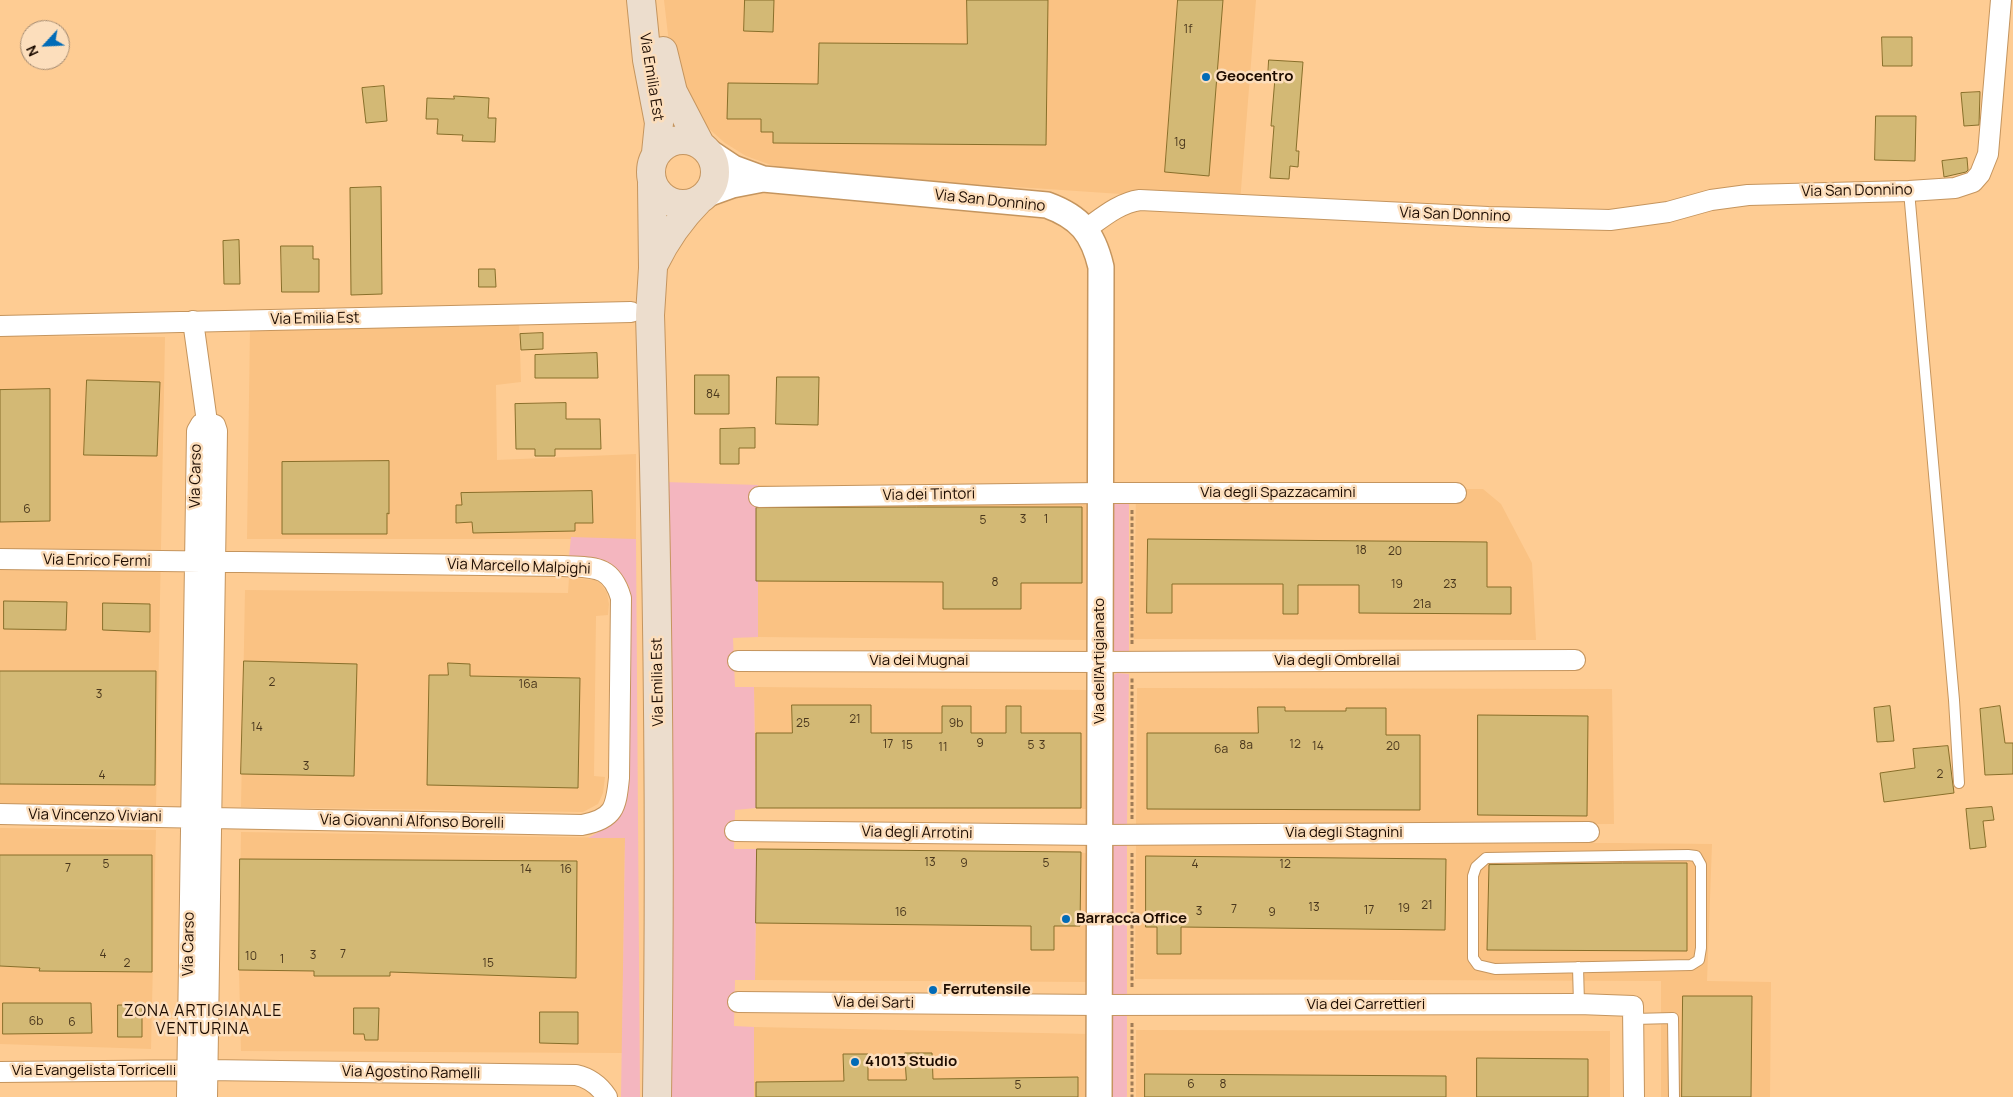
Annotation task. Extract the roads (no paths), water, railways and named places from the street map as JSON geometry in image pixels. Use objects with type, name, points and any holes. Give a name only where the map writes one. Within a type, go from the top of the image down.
[{"type":"main road","name":"Via Emilia Est","points":[[641,0],[646,60],[659,123],[659,138],[650,168],[652,183],[653,268],[650,314],[658,659],[657,1097]]},
{"type":"main road","name":"Via Emilia Est","points":[[653,268],[669,236],[680,220],[703,196],[715,178],[715,169],[680,108],[669,78],[663,50],[659,0]]},
{"type":"main road","name":"Via Emilia Est","points":[[656,153],[673,141],[686,140],[704,148]]},
{"type":"main road","points":[[652,183],[664,198],[672,202],[682,204],[703,196]]},
{"type":"street","name":"Via San Donnino","points":[[704,148],[733,168],[763,179],[1047,205],[1064,212],[1086,229],[1120,206],[1128,202],[1140,200],[1488,217],[1610,220],[1668,212],[1711,200],[1769,193],[1909,191],[1963,186],[1972,182],[1980,174],[1988,154],[2001,0]]},
{"type":"street","name":"Via San Donnino","points":[[703,196],[732,185],[763,179]]},
{"type":"street","name":"Via dell'Artigianato","points":[[1086,229],[1098,252],[1101,267],[1099,1097]]},
{"type":"street","name":"Via Emilia Est","points":[[0,326],[631,312]]},
{"type":"street","points":[[193,321],[207,422]]},
{"type":"street","name":"Via Carso","points":[[187,1097],[197,1070],[211,818],[217,431],[215,426],[207,422],[201,424],[197,431],[191,818],[197,1070],[207,1097]]},
{"type":"street","name":"Via degli Spazzacamini","points":[[1100,493],[1456,493]]},
{"type":"street","name":"Via dei Tintori","points":[[759,497],[1100,493]]},
{"type":"street","name":"Via Enrico Fermi","points":[[0,559],[195,562]]},
{"type":"street","points":[[195,562],[215,562]]},
{"type":"street","name":"Via Marcello Malpighi","points":[[215,562],[562,566],[596,569],[607,573],[613,578],[621,598],[619,778],[617,802],[611,814]]},
{"type":"street","name":"Via degli Ombrellai","points":[[1100,662],[1575,660]]},
{"type":"street","name":"Via dei Mugnai","points":[[738,661],[1100,662]]},
{"type":"street","name":"Via Vincenzo Viviani","points":[[0,814],[191,818]]},
{"type":"street","name":"Via Giovanni Alfonso Borelli","points":[[211,818],[582,825],[596,822],[611,814]]},
{"type":"street","points":[[191,818],[211,818]]},
{"type":"street","name":"Via degli Arrotini","points":[[735,831],[1100,835]]},
{"type":"street","name":"Via degli Stagnini","points":[[1100,835],[1589,832]]},
{"type":"street","name":"Via dei Sarti","points":[[738,1002],[1099,1005]]},
{"type":"street","name":"Via dei Carrettieri","points":[[1099,1005],[1579,1004],[1634,1012]]},
{"type":"street","points":[[1634,1012],[1634,1097]]},
{"type":"street","name":"Via Evangelista Torricelli","points":[[0,1072],[197,1070]]},
{"type":"street","name":"Via Agostino Ramelli","points":[[197,1070],[576,1075],[594,1082],[607,1097]]},
{"type":"lane","points":[[1909,191],[1954,700],[1959,784]]},
{"type":"lane","points":[[1688,855],[1699,859],[1701,865],[1701,948],[1699,960],[1691,965],[1679,966],[1578,967],[1495,969],[1478,965],[1473,958],[1473,876],[1476,867],[1481,862],[1486,858],[1688,855]]},
{"type":"lane","points":[[1578,967],[1579,1004]]},
{"type":"lane","points":[[1634,1012],[1673,1018],[1674,1097]]},
{"type":"place","name":"Geocentro","points":[[1206,77]]},
{"type":"place","name":"Barracca Office","points":[[1066,919]]},
{"type":"place","name":"Ferrutensile","points":[[933,990]]},
{"type":"place","name":"41013 Studio","points":[[855,1062]]},
{"type":"district","name":"ZONA ARTIGIANALE VENTURINA","points":[[203,1021]]}]
